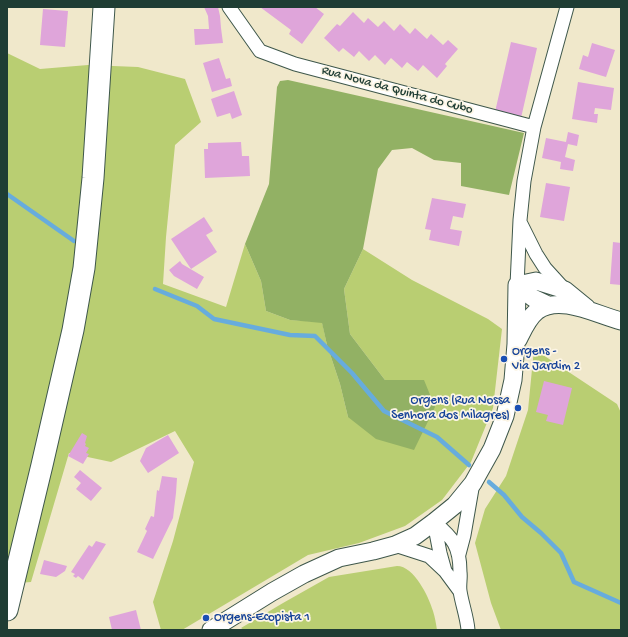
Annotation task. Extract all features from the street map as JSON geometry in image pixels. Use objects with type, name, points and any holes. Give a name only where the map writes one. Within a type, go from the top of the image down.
[{"type":"main road","points":[[7,610],[42,465],[84,268],[104,7]]},
{"type":"street","name":"Rua Nova da Quinta do Cubo","points":[[229,7],[260,51],[295,64],[534,127]]},
{"type":"street","points":[[211,630],[304,574],[339,558],[395,545],[415,536],[455,505],[474,483],[492,449],[505,416],[513,380],[516,344],[520,220],[524,181],[534,127],[567,7]]},
{"type":"street","points":[[520,220],[536,254],[545,268],[565,290],[589,310]]},
{"type":"street","points":[[517,285],[536,281],[565,290]]},
{"type":"street","points":[[517,285],[533,298],[548,306]]},
{"type":"street","points":[[516,344],[528,321],[537,312],[548,306],[558,304],[589,310],[621,322]]},
{"type":"street","points":[[468,630],[467,618],[459,590],[459,554],[474,483]]},
{"type":"street","points":[[434,522],[449,535],[459,554]]},
{"type":"street","points":[[434,522],[445,571]]},
{"type":"street","points":[[395,545],[428,556],[445,571],[459,590]]},
{"type":"green space","points":[[7,53],[40,69],[88,65],[138,67],[185,79],[201,122],[175,145],[163,284],[226,307],[245,244],[261,281],[266,311],[290,320],[322,322],[327,345],[340,384],[348,417],[424,380],[385,380],[350,334],[344,289],[363,249],[412,280],[488,319],[502,329],[493,408],[471,462],[442,500],[405,526],[359,543],[308,555],[182,630],[161,630],[153,602],[173,541],[194,462],[175,431],[111,462],[69,453],[31,582],[7,584]]},
{"type":"green space","points":[[288,80],[524,133],[509,195],[461,186],[461,163],[434,160],[412,148],[392,150],[378,169],[363,249],[344,289],[350,334],[385,380],[424,380],[435,407],[414,450],[376,439],[348,417],[322,323],[290,320],[266,311],[261,281],[245,244],[269,184],[277,87],[280,81]]},
{"type":"green space","points":[[534,349],[617,404],[621,413],[621,630],[501,630],[491,603],[475,543],[485,509],[506,476],[528,410]]},
{"type":"green space","points":[[397,566],[403,567],[409,571],[420,583],[431,605],[437,630],[244,630],[241,628],[329,577]]},
{"type":"building","points":[[204,7],[218,7],[223,43],[195,45],[194,29],[209,29],[208,16]]},
{"type":"building","points":[[260,7],[315,7],[324,14],[302,44],[289,34],[291,30]]},
{"type":"building","points":[[43,9],[68,11],[65,47],[40,45]]},
{"type":"building","points":[[353,12],[364,23],[368,18],[378,27],[384,21],[394,31],[400,24],[410,34],[415,28],[427,39],[431,34],[443,45],[448,40],[458,49],[445,64],[447,66],[437,78],[423,65],[418,71],[407,62],[402,68],[391,58],[385,65],[375,55],[369,61],[359,51],[354,57],[343,48],[339,52],[324,38],[337,24],[340,26]]},
{"type":"building","points":[[511,42],[537,48],[521,118],[495,112]]},
{"type":"building","points":[[592,43],[615,50],[606,77],[579,69],[583,55],[588,57]]},
{"type":"building","points":[[219,58],[226,79],[230,78],[232,86],[212,92],[203,63]]},
{"type":"building","points":[[578,82],[614,88],[611,110],[595,108],[594,114],[598,114],[597,123],[572,119]]},
{"type":"building","points":[[234,91],[242,115],[232,119],[230,113],[217,117],[211,99]]},
{"type":"building","points":[[568,132],[579,135],[577,146],[568,144],[565,157],[575,160],[573,171],[560,169],[561,162],[542,158],[546,138],[566,142]]},
{"type":"building","points":[[241,142],[242,156],[249,156],[250,176],[205,178],[204,149],[208,149],[208,143]]},
{"type":"building","points":[[546,183],[570,187],[564,221],[540,217]]},
{"type":"building","points":[[432,198],[466,204],[463,218],[453,216],[450,229],[462,231],[459,246],[429,240],[431,230],[425,229]]},
{"type":"building","points":[[204,217],[213,231],[206,235],[217,252],[191,269],[171,239]]},
{"type":"building","points":[[613,242],[621,243],[621,285],[610,284]]},
{"type":"building","points":[[180,261],[182,264],[204,277],[197,289],[174,276],[169,270]]},
{"type":"building","points":[[544,381],[572,388],[563,425],[546,421],[548,415],[536,412]]},
{"type":"building","points":[[82,433],[87,436],[85,446],[89,448],[86,453],[89,454],[83,464],[68,456]]},
{"type":"building","points":[[168,435],[179,453],[148,473],[140,461],[146,448]]},
{"type":"building","points":[[80,470],[102,488],[91,501],[76,489],[81,483],[74,477]]},
{"type":"building","points":[[162,476],[177,478],[176,493],[173,518],[153,559],[137,552],[147,531],[145,529],[151,516],[154,517],[157,490],[159,491]]},
{"type":"building","points":[[96,541],[106,544],[83,580],[78,576],[76,578],[73,576],[75,574],[71,572],[89,545],[92,547]]},
{"type":"building","points":[[44,560],[67,566],[65,571],[56,577],[40,574]]},
{"type":"building","points":[[136,610],[141,630],[112,630],[109,617]]},
{"type":"waterway","points":[[7,194],[74,241]]},
{"type":"waterway","points":[[155,289],[197,306],[214,319],[290,335],[315,336],[352,373],[384,411],[437,437],[469,465]]},
{"type":"waterway","points":[[489,482],[504,495],[522,517],[561,553],[574,582],[621,603]]},
{"type":"place","name":"Orgens - Via Jardim 2","points":[[504,359]]},
{"type":"place","name":"Orgens (Rua Nossa Senhora dos Milagres)","points":[[518,408]]},
{"type":"place","name":"Orgens-Ecopista 1","points":[[206,618]]}]
